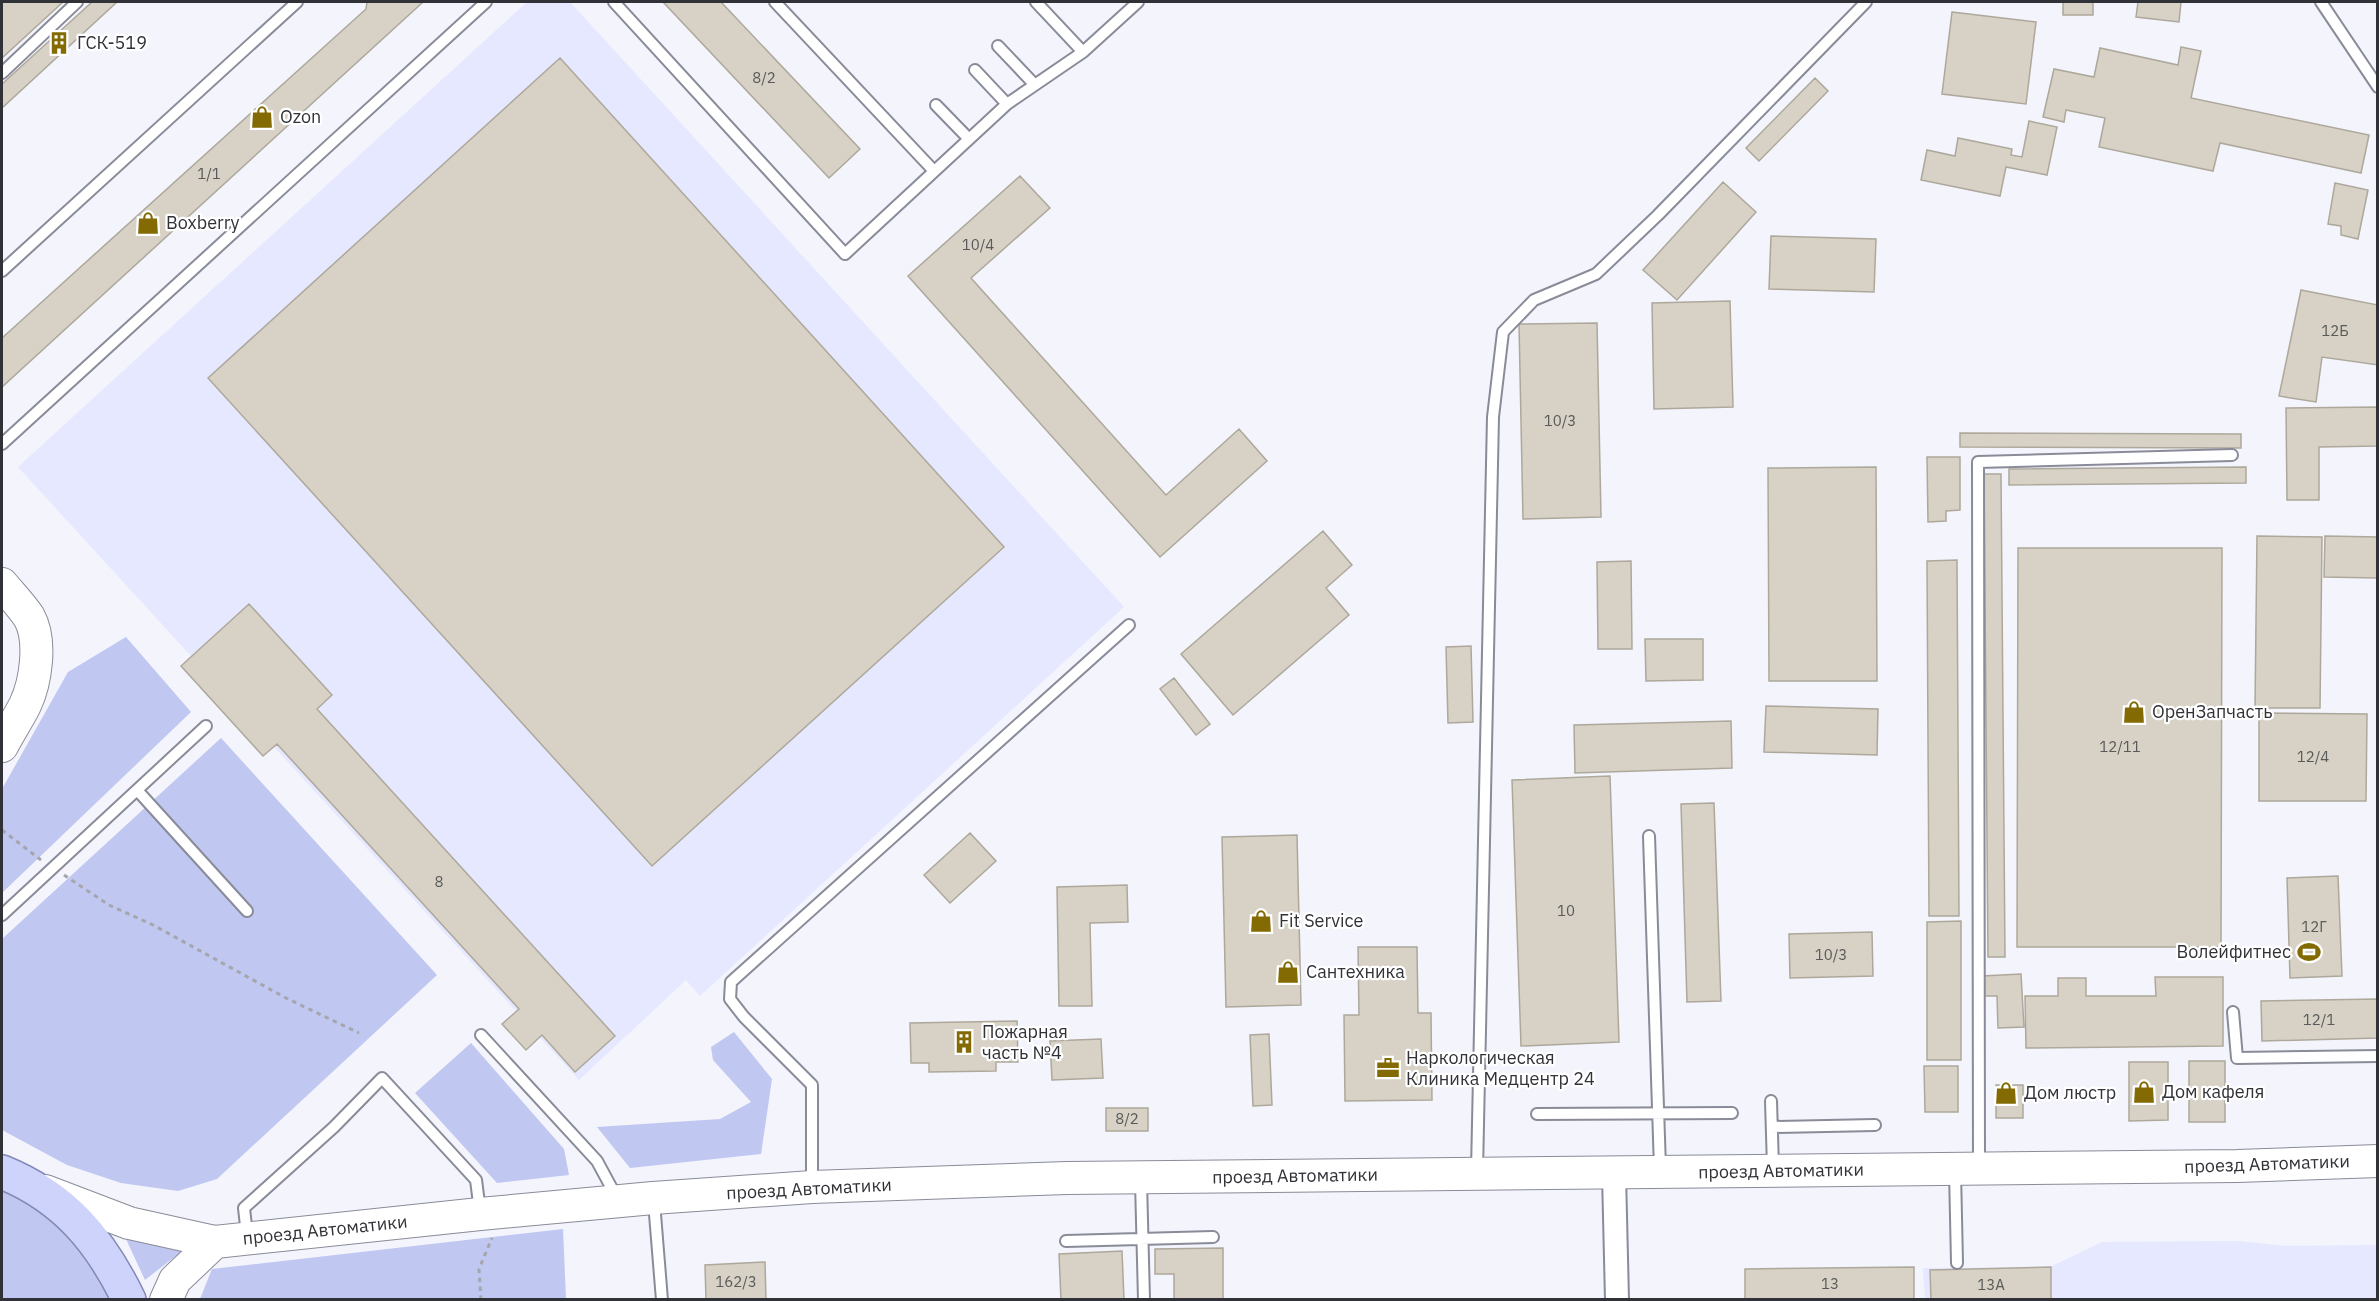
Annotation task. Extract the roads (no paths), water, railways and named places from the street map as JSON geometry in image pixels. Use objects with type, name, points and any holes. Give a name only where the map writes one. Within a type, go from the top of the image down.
[{"type":"main road","points":[[2,584],[30,619],[36,655],[34,675],[26,703],[2,746]]},
{"type":"main road","name":"проезд Автоматики","points":[[35,1188],[129,1223],[215,1242],[619,1201],[812,1187],[1140,1178],[2237,1166],[2378,1161]]},
{"type":"main road","points":[[2,1172],[35,1188],[86,1230],[107,1259],[129,1299]]},
{"type":"main road","points":[[166,1299],[175,1280],[215,1242]]},
{"type":"street","points":[[1614,1174],[1617,1299]]},
{"type":"lane","points":[[2,73],[77,2]]},
{"type":"lane","points":[[2,271],[297,2]]},
{"type":"lane","points":[[614,2],[845,254],[1007,104],[1083,52],[1138,2]]},
{"type":"lane","points":[[775,2],[934,171]]},
{"type":"lane","points":[[1036,2],[1083,52]]},
{"type":"lane","points":[[1477,1175],[1493,417],[1503,332],[1534,300],[1596,274],[1658,215],[1866,2]]},
{"type":"lane","points":[[2320,2],[2378,87]]},
{"type":"lane","points":[[2,444],[481,3]]},
{"type":"lane","points":[[998,46],[1035,85]]},
{"type":"lane","points":[[975,70],[1007,104]]},
{"type":"lane","points":[[936,105],[969,139]]},
{"type":"lane","points":[[1957,1263],[1967,1168],[1978,462],[2232,455]]},
{"type":"lane","points":[[812,1187],[812,1085],[730,999],[732,982],[1129,625]]},
{"type":"lane","points":[[2,915],[206,726]]},
{"type":"lane","points":[[137,790],[247,911]]},
{"type":"lane","points":[[1649,836],[1660,1172]]},
{"type":"lane","points":[[2234,1012],[2237,1058],[2378,1056]]},
{"type":"lane","points":[[481,1035],[597,1161],[619,1201]]},
{"type":"lane","points":[[248,1238],[244,1208],[334,1127],[382,1078],[476,1180],[491,1213]]},
{"type":"lane","points":[[1771,1101],[1773,1171]]},
{"type":"lane","points":[[1537,1114],[1732,1113]]},
{"type":"lane","points":[[1772,1127],[1875,1125]]},
{"type":"lane","points":[[1140,1178],[1144,1299]]},
{"type":"lane","points":[[653,1198],[662,1299]]},
{"type":"lane","points":[[1066,1241],[1213,1237]]},
{"type":"place","name":"ГСК-519","points":[[59,43]]},
{"type":"place","name":"Ozon","points":[[262,117]]},
{"type":"place","name":"Boxberry","points":[[148,223]]},
{"type":"place","name":"ОренЗапчасть","points":[[2134,712]]},
{"type":"place","name":"Fit Service","points":[[1261,921]]},
{"type":"place","name":"Волейфитнес","points":[[2309,952]]},
{"type":"place","name":"Сантехника","points":[[1288,972]]},
{"type":"place","name":"Пожарная часть №4","points":[[964,1042]]},
{"type":"place","name":"Наркологическая Клиника Медцентр 24","points":[[1388,1068]]},
{"type":"place","name":"Дом кафеля","points":[[2144,1092]]},
{"type":"place","name":"Дом люстр","points":[[2006,1093]]}]
